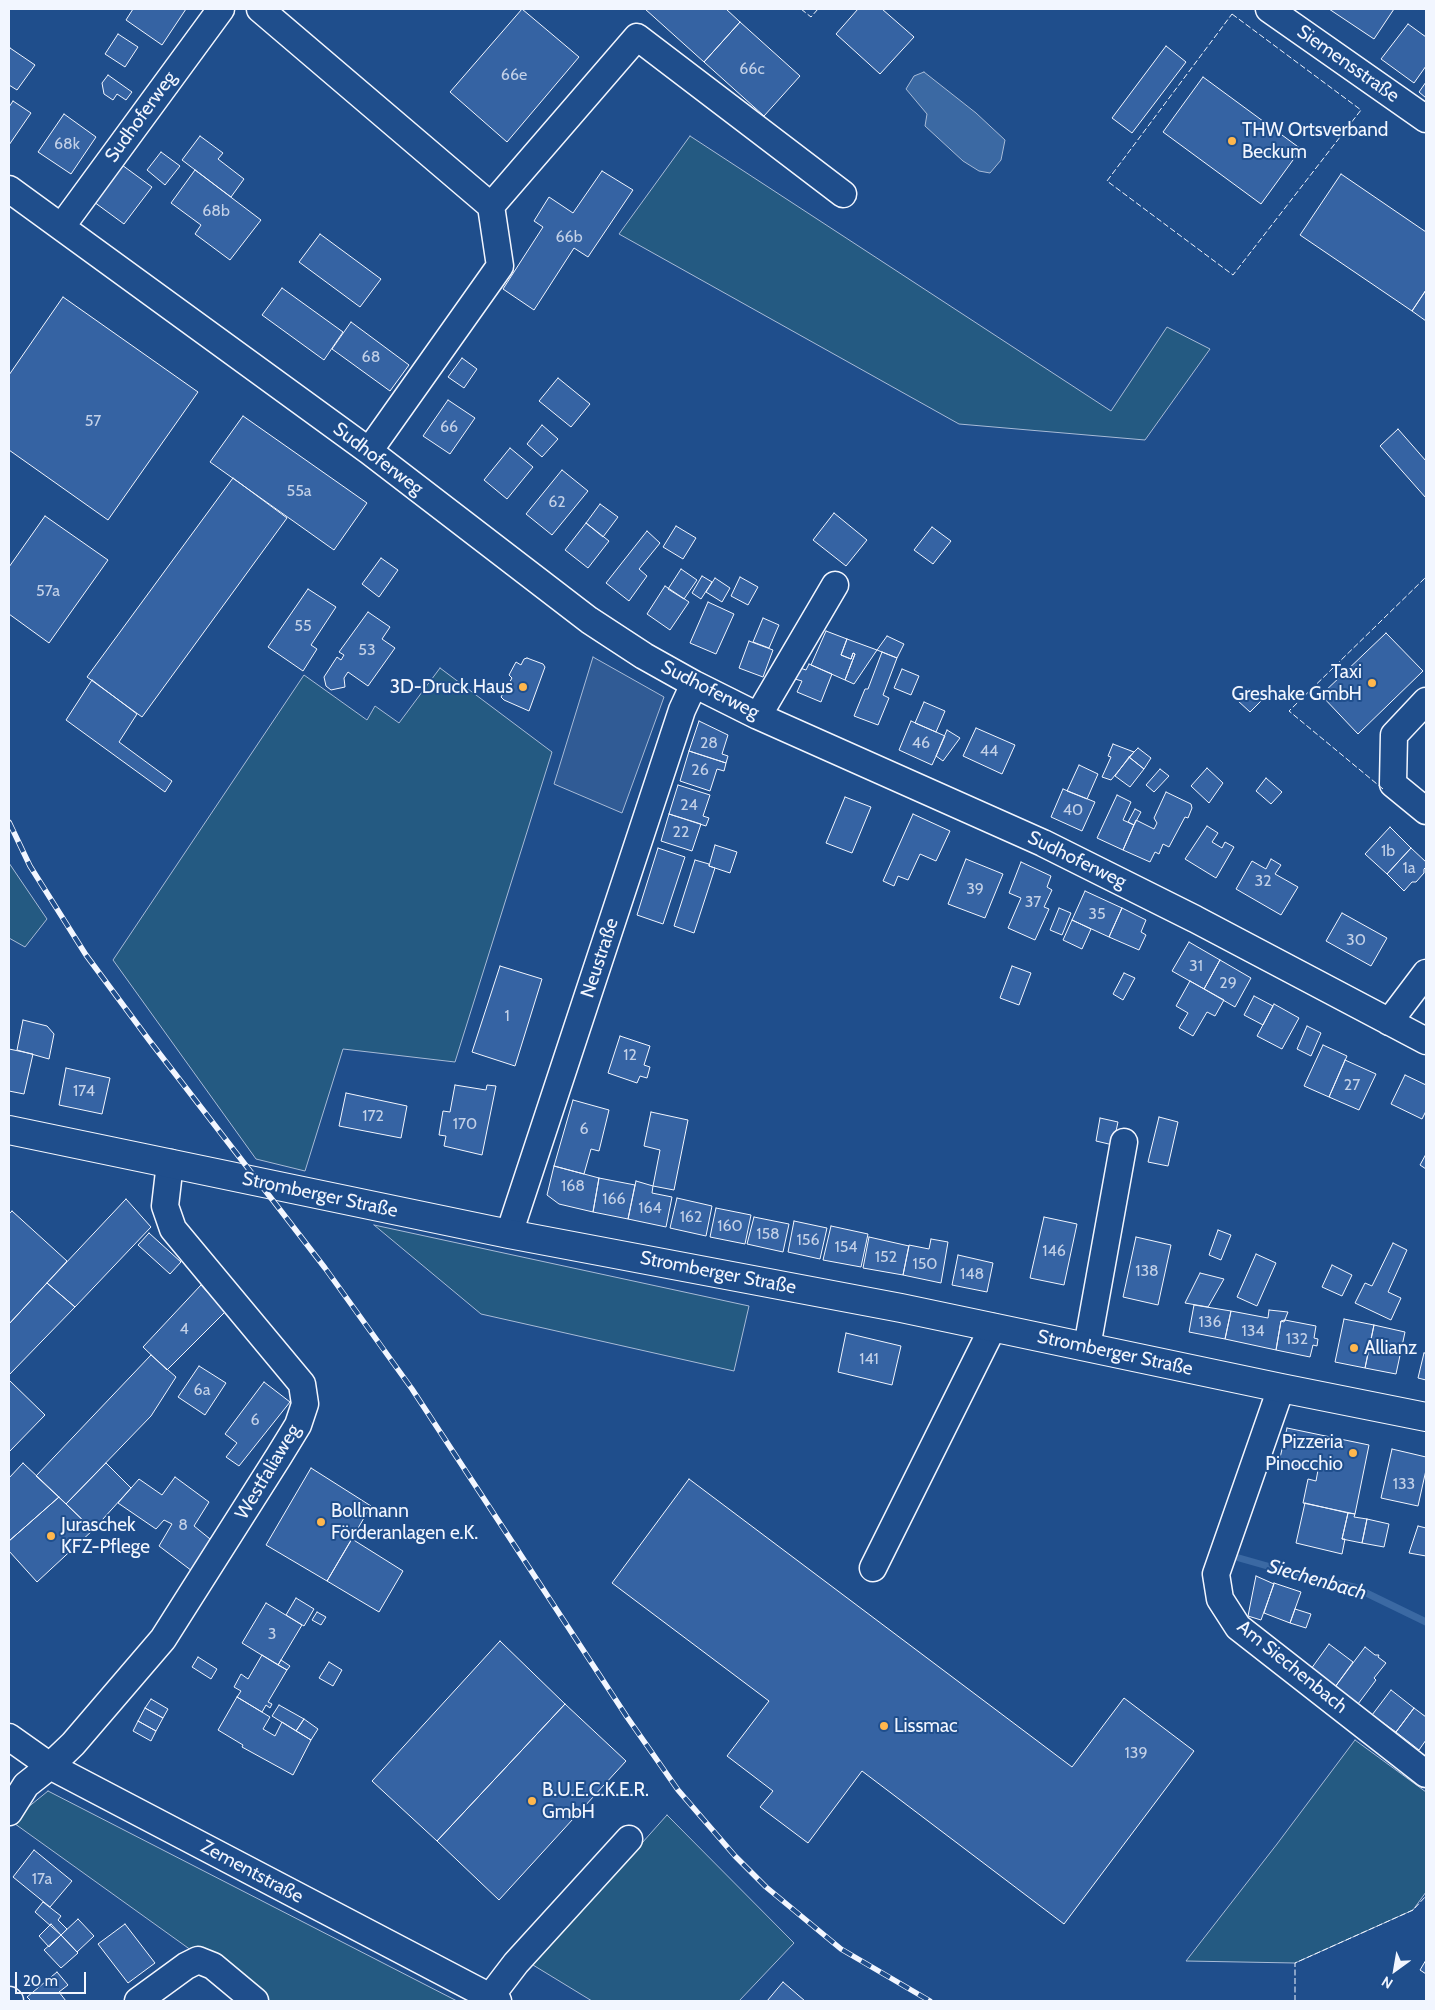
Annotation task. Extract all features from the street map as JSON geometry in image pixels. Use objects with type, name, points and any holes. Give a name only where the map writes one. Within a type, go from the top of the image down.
[{"type":"main road","name":"Stromberger Straße","points":[[9,1130],[509,1234],[901,1308],[1426,1417]]},
{"type":"street","name":"Sudhoferweg","points":[[62,226],[221,9]]},
{"type":"street","points":[[260,9],[491,206],[500,266],[369,451]]},
{"type":"street","name":"Siemensstraße","points":[[1270,9],[1426,119]]},
{"type":"street","points":[[491,206],[637,36],[843,194]]},
{"type":"street","name":"Sudhoferweg","points":[[9,189],[369,451],[589,620],[644,656],[758,716],[1043,842],[1195,919],[1426,1041]]},
{"type":"street","points":[[758,716],[835,585]]},
{"type":"street","name":"Neustraße","points":[[509,1234],[682,710],[694,684]]},
{"type":"street","points":[[1426,702],[1394,735],[1393,784],[1426,811]]},
{"type":"street","points":[[1389,1022],[1426,973]]},
{"type":"street","points":[[1087,1347],[1124,1142]]},
{"type":"street","name":"Westfaliaweg","points":[[9,1812],[26,1785],[73,1744],[163,1639],[280,1456],[298,1425],[305,1404],[302,1384],[173,1229],[165,1206],[170,1163]]},
{"type":"street","points":[[873,1568],[993,1327]]},
{"type":"street","name":"Am Siechenbach","points":[[1281,1388],[1216,1574],[1220,1600],[1238,1627],[1426,1774]]},
{"type":"street","name":"Zementstraße","points":[[9,1737],[50,1766],[494,1999]]},
{"type":"street","points":[[494,1999],[516,1963],[629,1839]]},
{"type":"street","points":[[138,2001],[186,1966],[198,1960],[212,1966],[254,2001]]},
{"type":"shaded area","points":[[924,72],[976,113],[1005,140],[1001,160],[990,173],[979,171],[963,161],[925,126],[927,114],[906,89],[914,76]]},
{"type":"shaded area","points":[[690,136],[1111,411],[1167,327],[1210,349],[1145,440],[959,424],[619,234]]},
{"type":"shaded area","points":[[593,657],[664,697],[622,813],[554,784]]},
{"type":"shaded area","points":[[440,668],[552,752],[455,1062],[343,1049],[305,1171],[256,1159],[113,960],[304,675],[367,720],[375,706],[399,723]]},
{"type":"shaded area","points":[[9,863],[47,919],[25,947],[9,938]]},
{"type":"shaded area","points":[[374,1225],[749,1306],[734,1371],[481,1314]]},
{"type":"shaded area","points":[[1355,1740],[1426,1792],[1426,1892],[1413,1910],[1295,1963],[1186,1961],[1277,1844]]},
{"type":"shaded area","points":[[48,1791],[457,2001],[262,2001],[11,1821]]},
{"type":"shaded area","points":[[667,1815],[794,1943],[739,2001],[592,2001],[533,1965]]},
{"type":"building","points":[[133,9],[186,9],[162,45],[126,20]]},
{"type":"building","points":[[522,9],[579,57],[507,142],[450,92]]},
{"type":"building","points":[[645,9],[726,9],[740,22],[704,62]]},
{"type":"building","points":[[858,9],[882,9],[914,37],[880,74],[836,34]]},
{"type":"building","points":[[1329,9],[1394,9],[1374,39]]},
{"type":"building","points":[[740,22],[800,76],[764,116],[704,62]]},
{"type":"building","points":[[1408,24],[1426,37],[1426,66],[1414,83],[1381,59]]},
{"type":"building","points":[[118,34],[138,47],[125,67],[105,54]]},
{"type":"building","points":[[1166,46],[1186,62],[1132,133],[1112,118]]},
{"type":"building","points":[[10,48],[35,65],[17,90],[9,85]]},
{"type":"building","points":[[108,75],[132,92],[126,100],[117,94],[113,100],[104,94],[102,83]]},
{"type":"building","name":"THW Ortsverband Beckum","points":[[1203,77],[1301,149],[1261,204],[1163,132]]},
{"type":"building","points":[[1426,82],[1426,98],[1419,92]]},
{"type":"building","points":[[13,101],[31,113],[9,145],[9,107]]},
{"type":"building","points":[[64,114],[96,137],[71,174],[38,152]]},
{"type":"building","points":[[200,136],[223,153],[218,159],[244,179],[231,197],[182,160]]},
{"type":"building","points":[[161,152],[180,166],[165,185],[147,170]]},
{"type":"building","points":[[122,165],[152,187],[124,224],[94,202]]},
{"type":"building","points":[[195,170],[261,220],[230,260],[195,234],[201,225],[171,203]]},
{"type":"building","points":[[602,171],[633,190],[588,257],[574,248],[534,310],[503,289],[543,227],[534,221],[549,197],[573,213]]},
{"type":"building","points":[[1341,174],[1426,232],[1426,290],[1412,311],[1300,235]]},
{"type":"building","points":[[320,234],[381,279],[360,307],[299,262]]},
{"type":"building","points":[[282,288],[343,332],[324,360],[262,315]]},
{"type":"building","points":[[1426,290],[1426,321],[1412,311]]},
{"type":"building","points":[[63,297],[198,392],[108,520],[9,450],[9,375]]},
{"type":"building","points":[[351,322],[409,365],[390,391],[332,349]]},
{"type":"building","points":[[462,358],[477,369],[464,388],[448,377]]},
{"type":"building","points":[[558,378],[590,404],[571,427],[539,401]]},
{"type":"building","points":[[448,400],[475,418],[450,454],[423,436]]},
{"type":"building","points":[[243,416],[367,503],[334,550],[210,462]]},
{"type":"building","points":[[542,425],[558,439],[542,457],[527,444]]},
{"type":"building","points":[[1398,429],[1426,461],[1426,498],[1380,446]]},
{"type":"building","points":[[510,448],[533,467],[507,499],[484,480]]},
{"type":"building","points":[[562,470],[588,491],[552,535],[526,514]]},
{"type":"building","points":[[233,478],[287,518],[142,717],[87,677]]},
{"type":"building","points":[[600,504],[618,517],[603,537],[586,523]]},
{"type":"building","points":[[834,513],[867,540],[846,566],[813,540]]},
{"type":"building","points":[[45,516],[108,560],[49,643],[9,614],[9,567]]},
{"type":"building","points":[[586,523],[609,541],[588,568],[565,550]]},
{"type":"building","points":[[676,526],[696,538],[683,559],[663,547]]},
{"type":"building","points":[[932,527],[951,541],[933,564],[914,550]]},
{"type":"building","points":[[647,531],[660,543],[639,569],[647,576],[629,601],[606,583]]},
{"type":"building","points":[[381,558],[398,570],[379,597],[362,584]]},
{"type":"building","points":[[681,569],[697,580],[684,599],[668,589]]},
{"type":"building","points":[[702,576],[712,582],[701,599],[692,593]]},
{"type":"building","points":[[740,577],[758,587],[748,605],[731,596]]},
{"type":"building","points":[[715,578],[730,588],[722,602],[706,592]]},
{"type":"building","points":[[665,586],[689,602],[670,630],[647,614]]},
{"type":"building","points":[[308,589],[336,607],[311,645],[317,649],[303,671],[268,647]]},
{"type":"building","points":[[708,602],[734,614],[716,654],[690,643]]},
{"type":"building","points":[[368,612],[390,627],[382,639],[395,648],[368,686],[348,672],[344,678],[345,687],[331,690],[326,686],[324,677],[337,657],[341,660],[344,655],[339,652]]},
{"type":"building","points":[[763,618],[779,625],[769,648],[753,642]]},
{"type":"building","points":[[826,631],[847,639],[841,655],[851,659],[853,653],[855,654],[845,680],[811,665]]},
{"type":"building","name":"Taxi Greshake GmbH","points":[[1386,633],[1423,671],[1358,734],[1321,695]]},
{"type":"building","points":[[887,636],[904,644],[897,658],[877,650]]},
{"type":"building","points":[[847,639],[877,650],[854,684],[845,680],[855,654],[853,653],[851,659],[841,655]]},
{"type":"building","points":[[749,641],[773,650],[763,677],[739,668]]},
{"type":"building","points":[[882,652],[897,658],[883,695],[889,698],[878,725],[854,716],[865,689],[868,689]]},
{"type":"building","name":"3D-Druck Haus","points":[[527,658],[543,664],[545,667],[529,711],[501,697],[512,678],[509,675],[516,662],[521,665],[524,659]]},
{"type":"building","points":[[809,664],[832,674],[821,702],[797,692],[802,681],[795,679],[800,668],[806,670]]},
{"type":"building","points":[[902,669],[919,676],[911,695],[894,688]]},
{"type":"building","points":[[92,680],[137,714],[119,742],[172,781],[165,792],[66,720]]},
{"type":"building","points":[[1248,689],[1261,701],[1250,712],[1237,700]]},
{"type":"building","points":[[924,702],[945,711],[936,732],[915,723]]},
{"type":"building","points":[[699,721],[728,735],[722,754],[728,756],[726,763],[689,751]]},
{"type":"building","points":[[911,721],[945,736],[932,765],[899,750]]},
{"type":"building","points":[[976,728],[1015,745],[1002,774],[963,756]]},
{"type":"building","points":[[947,730],[960,738],[943,761],[936,756]]},
{"type":"building","points":[[1113,744],[1134,752],[1111,780],[1102,777],[1111,757],[1108,756]]},
{"type":"building","points":[[1138,748],[1151,758],[1144,769],[1129,757]]},
{"type":"building","points":[[689,751],[726,763],[724,771],[717,769],[710,791],[680,781]]},
{"type":"building","points":[[1129,757],[1144,769],[1130,787],[1115,776]]},
{"type":"building","points":[[1079,765],[1098,774],[1087,799],[1067,791]]},
{"type":"building","points":[[1207,768],[1223,783],[1209,803],[1191,786]]},
{"type":"building","points":[[1160,769],[1169,776],[1154,792],[1146,785]]},
{"type":"building","points":[[1266,778],[1282,792],[1271,804],[1256,791]]},
{"type":"building","points":[[678,785],[710,795],[703,816],[709,818],[706,826],[669,814]]},
{"type":"building","points":[[1063,789],[1095,802],[1082,831],[1051,817]]},
{"type":"building","points":[[1166,792],[1191,804],[1192,808],[1188,818],[1185,817],[1169,847],[1163,844],[1159,854],[1155,852],[1150,862],[1123,850],[1136,820],[1154,829],[1157,823],[1154,818]]},
{"type":"building","points":[[1117,795],[1131,802],[1123,820],[1134,825],[1123,850],[1097,838]]},
{"type":"building","points":[[845,797],[871,807],[852,853],[826,843]]},
{"type":"building","points":[[1135,809],[1141,812],[1134,825],[1128,822]]},
{"type":"building","points":[[669,814],[701,824],[692,851],[661,841]]},
{"type":"building","points":[[913,814],[950,831],[936,861],[920,854],[908,880],[898,876],[894,886],[883,881]]},
{"type":"building","points":[[1207,826],[1218,833],[1212,842],[1222,848],[1225,842],[1234,847],[1216,878],[1185,859]]},
{"type":"building","points":[[1390,827],[1411,848],[1387,874],[1365,854]]},
{"type":"building","points":[[715,845],[737,852],[730,873],[709,866]]},
{"type":"building","points":[[658,848],[685,857],[663,924],[637,915]]},
{"type":"building","points":[[1411,848],[1426,862],[1426,867],[1424,873],[1416,882],[1412,882],[1404,891],[1387,874]]},
{"type":"building","points":[[966,859],[1003,874],[985,918],[948,904]]},
{"type":"building","points":[[1271,859],[1281,865],[1275,874],[1298,887],[1281,915],[1236,889],[1252,861],[1266,869]]},
{"type":"building","points":[[695,860],[715,868],[694,933],[674,926]]},
{"type":"building","points":[[1021,862],[1051,876],[1047,887],[1052,890],[1044,907],[1049,909],[1035,940],[1008,928],[1021,898],[1009,893]]},
{"type":"building","points":[[1085,891],[1122,908],[1109,937],[1072,920]]},
{"type":"building","points":[[1059,908],[1071,913],[1062,935],[1050,930]]},
{"type":"building","points":[[1122,908],[1146,920],[1141,932],[1146,935],[1139,950],[1109,937]]},
{"type":"building","points":[[1342,913],[1387,938],[1371,966],[1326,941]]},
{"type":"building","points":[[1072,920],[1091,929],[1082,949],[1063,940]]},
{"type":"building","points":[[1189,942],[1220,960],[1204,989],[1172,971]]},
{"type":"building","points":[[1220,960],[1251,978],[1235,1007],[1204,989]]},
{"type":"building","points":[[500,966],[542,979],[515,1066],[472,1052]]},
{"type":"building","points":[[1012,966],[1031,973],[1019,1005],[1000,998]]},
{"type":"building","points":[[1124,973],[1135,978],[1123,1000],[1113,994]]},
{"type":"building","points":[[1190,981],[1224,1000],[1215,1016],[1207,1012],[1193,1036],[1179,1028],[1188,1013],[1176,1006]]},
{"type":"building","points":[[1254,996],[1273,1006],[1263,1025],[1244,1015]]},
{"type":"building","points":[[1274,1004],[1299,1018],[1282,1049],[1257,1036]]},
{"type":"building","points":[[23,1020],[47,1026],[54,1034],[49,1059],[17,1050]]},
{"type":"building","points":[[1307,1026],[1321,1033],[1311,1056],[1297,1049]]},
{"type":"building","points":[[620,1036],[650,1046],[644,1065],[650,1067],[647,1078],[640,1076],[637,1083],[608,1073]]},
{"type":"building","points":[[1323,1045],[1347,1056],[1329,1097],[1304,1086]]},
{"type":"building","points":[[9,1049],[33,1054],[24,1094],[9,1091]]},
{"type":"building","points":[[1345,1060],[1376,1074],[1359,1110],[1329,1097]]},
{"type":"building","points":[[66,1068],[110,1078],[102,1114],[59,1105]]},
{"type":"building","points":[[1405,1075],[1426,1085],[1426,1111],[1422,1119],[1391,1104]]},
{"type":"building","points":[[455,1085],[486,1090],[487,1085],[496,1086],[482,1155],[444,1146],[446,1136],[439,1135],[443,1111],[450,1112]]},
{"type":"building","points":[[346,1093],[407,1106],[401,1138],[339,1126]]},
{"type":"building","points":[[573,1100],[609,1110],[599,1151],[591,1149],[584,1174],[554,1166]]},
{"type":"building","points":[[651,1112],[688,1120],[674,1190],[653,1186],[660,1150],[644,1146]]},
{"type":"building","points":[[1159,1117],[1178,1122],[1168,1166],[1148,1162]]},
{"type":"building","points":[[1100,1118],[1118,1122],[1113,1145],[1096,1141]]},
{"type":"building","points":[[1426,1154],[1426,1169],[1420,1165]]},
{"type":"building","points":[[554,1166],[599,1178],[593,1212],[559,1204],[547,1195]]},
{"type":"building","points":[[599,1178],[635,1185],[628,1219],[593,1212]]},
{"type":"building","points":[[636,1181],[653,1186],[652,1193],[672,1197],[666,1227],[628,1219]]},
{"type":"building","points":[[677,1198],[712,1206],[706,1236],[670,1228]]},
{"type":"building","points":[[126,1199],[151,1227],[75,1307],[47,1283]]},
{"type":"building","points":[[716,1208],[751,1215],[745,1244],[710,1237]]},
{"type":"building","points":[[12,1211],[67,1261],[9,1324],[9,1214]]},
{"type":"building","points":[[754,1217],[789,1224],[783,1252],[747,1244]]},
{"type":"building","points":[[1044,1217],[1077,1224],[1064,1285],[1030,1278]]},
{"type":"building","points":[[794,1221],[827,1228],[820,1259],[788,1252]]},
{"type":"building","points":[[831,1226],[868,1234],[861,1267],[823,1260]]},
{"type":"building","points":[[1218,1230],[1231,1235],[1221,1260],[1209,1255]]},
{"type":"building","points":[[149,1233],[181,1262],[170,1274],[138,1245]]},
{"type":"building","points":[[869,1237],[909,1246],[903,1275],[863,1268]]},
{"type":"building","points":[[1136,1237],[1171,1245],[1158,1305],[1123,1297]]},
{"type":"building","points":[[931,1239],[948,1242],[941,1283],[903,1275],[909,1245],[929,1249]]},
{"type":"building","points":[[1393,1243],[1407,1250],[1388,1292],[1401,1298],[1391,1320],[1355,1303],[1365,1283],[1372,1286]]},
{"type":"building","points":[[1256,1254],[1276,1263],[1257,1306],[1237,1297]]},
{"type":"building","points":[[958,1255],[993,1263],[987,1292],[952,1285]]},
{"type":"building","points":[[1332,1265],[1352,1275],[1342,1296],[1322,1287]]},
{"type":"building","points":[[1200,1273],[1224,1279],[1208,1307],[1185,1303]]},
{"type":"building","points":[[47,1283],[75,1307],[9,1375],[9,1324]]},
{"type":"building","points":[[201,1285],[225,1312],[167,1370],[143,1347]]},
{"type":"building","points":[[1194,1305],[1231,1311],[1225,1339],[1189,1332]]},
{"type":"building","points":[[1269,1310],[1288,1312],[1284,1322],[1281,1321],[1276,1350],[1225,1339],[1231,1311],[1268,1318]]},
{"type":"building","points":[[1344,1319],[1374,1325],[1365,1368],[1335,1362]]},
{"type":"building","points":[[1285,1320],[1316,1326],[1314,1338],[1318,1339],[1317,1346],[1313,1345],[1310,1357],[1276,1350],[1281,1321]]},
{"type":"building","points":[[1374,1325],[1405,1332],[1396,1374],[1365,1368]]},
{"type":"building","points":[[846,1333],[901,1346],[892,1385],[838,1372]]},
{"type":"building","points":[[1424,1353],[1426,1353],[1426,1380],[1418,1378]]},
{"type":"building","points":[[151,1355],[176,1377],[151,1416],[66,1504],[36,1476]]},
{"type":"building","points":[[199,1366],[226,1383],[205,1415],[178,1397]]},
{"type":"building","points":[[9,1380],[45,1415],[9,1452]]},
{"type":"building","points":[[264,1382],[290,1402],[239,1466],[226,1457],[237,1443],[225,1434]]},
{"type":"building","points":[[1287,1428],[1369,1445],[1355,1514],[1303,1503],[1308,1479],[1316,1481],[1318,1470],[1279,1462]]},
{"type":"building","points":[[1392,1449],[1426,1457],[1426,1470],[1418,1506],[1381,1498]]},
{"type":"building","points":[[23,1463],[59,1497],[9,1541],[9,1478]]},
{"type":"building","points":[[106,1463],[131,1488],[93,1530],[66,1504]]},
{"type":"building","name":"Bollmann Förderanlagen e.K.","points":[[311,1468],[371,1506],[327,1581],[266,1545]]},
{"type":"building","points":[[175,1477],[209,1502],[194,1526],[215,1543],[196,1574],[159,1546],[172,1524],[164,1520],[156,1529],[118,1503],[139,1479],[162,1495]]},
{"type":"building","name":"Lissmac","points":[[689,1479],[1072,1767],[1124,1698],[1194,1751],[1064,1924],[862,1771],[808,1843],[760,1807],[773,1791],[727,1756],[769,1701],[612,1583]]},
{"type":"building","name":"Juraschek KFZ-Pflege","points":[[59,1497],[93,1530],[37,1582],[9,1551],[9,1541]]},
{"type":"building","points":[[1305,1503],[1348,1513],[1342,1539],[1345,1539],[1342,1554],[1296,1543]]},
{"type":"building","points":[[1348,1513],[1355,1514],[1354,1517],[1367,1519],[1362,1543],[1342,1539]]},
{"type":"building","points":[[1367,1519],[1389,1524],[1384,1547],[1362,1543]]},
{"type":"building","points":[[1418,1526],[1426,1528],[1426,1556],[1409,1553]]},
{"type":"building","points":[[352,1539],[403,1571],[379,1612],[327,1581]]},
{"type":"building","points":[[1256,1576],[1274,1584],[1261,1620],[1248,1616]]},
{"type":"building","points":[[1274,1583],[1301,1592],[1290,1623],[1264,1613]]},
{"type":"building","points":[[296,1598],[314,1609],[304,1626],[286,1615]]},
{"type":"building","points":[[266,1603],[302,1625],[278,1665],[242,1643]]},
{"type":"building","points":[[1295,1609],[1311,1614],[1306,1628],[1290,1623]]},
{"type":"building","points":[[317,1612],[326,1617],[321,1625],[312,1620]]},
{"type":"building","points":[[500,1641],[565,1704],[437,1841],[372,1781]]},
{"type":"building","points":[[1329,1644],[1353,1662],[1335,1687],[1311,1669]]},
{"type":"building","points":[[1365,1647],[1375,1655],[1379,1655],[1378,1657],[1386,1663],[1358,1704],[1335,1687]]},
{"type":"building","points":[[262,1655],[287,1670],[268,1702],[272,1704],[270,1708],[266,1705],[262,1712],[237,1697],[241,1691],[234,1687],[241,1674],[248,1679]]},
{"type":"building","points":[[198,1657],[217,1669],[211,1679],[192,1667]]},
{"type":"building","points":[[281,1660],[290,1666],[287,1670],[278,1665]]},
{"type":"building","points":[[329,1662],[342,1670],[333,1686],[319,1678]]},
{"type":"building","points":[[1391,1690],[1414,1708],[1396,1732],[1372,1715]]},
{"type":"building","points":[[237,1697],[270,1717],[263,1729],[275,1736],[282,1722],[311,1740],[293,1775],[242,1747],[243,1745],[218,1730]]},
{"type":"building","points":[[151,1699],[168,1709],[163,1718],[145,1708]]},
{"type":"building","name":"B.U.E.C.K.E.R. GmbH","points":[[565,1704],[626,1761],[499,1900],[437,1841]]},
{"type":"building","points":[[279,1705],[304,1719],[296,1731],[272,1716]]},
{"type":"building","points":[[145,1708],[163,1718],[156,1731],[138,1721]]},
{"type":"building","points":[[1414,1708],[1426,1717],[1426,1740],[1419,1750],[1396,1732]]},
{"type":"building","points":[[304,1719],[318,1729],[311,1740],[296,1731]]},
{"type":"building","points":[[138,1721],[156,1731],[151,1741],[133,1731]]},
{"type":"building","points":[[34,1850],[72,1881],[50,1907],[13,1877]]},
{"type":"building","points":[[43,1902],[61,1916],[58,1920],[67,1929],[61,1935],[35,1912]]},
{"type":"building","points":[[78,1919],[94,1936],[77,1952],[61,1935]]},
{"type":"building","points":[[51,1924],[61,1935],[49,1947],[39,1936]]},
{"type":"building","points":[[125,1924],[155,1963],[128,1983],[98,1944]]},
{"type":"building","points":[[61,1935],[78,1953],[61,1968],[44,1950]]},
{"type":"building","points":[[1426,1960],[1426,1974],[1420,1970]]},
{"type":"building","points":[[57,1972],[68,1985],[59,1992],[66,2001],[31,2001],[27,1997]]},
{"type":"building","points":[[783,1982],[805,2001],[767,2001]]},
{"type":"waterway","name":"Siechenbach","points":[[1232,1556],[1292,1573],[1354,1587],[1426,1622]]},
{"type":"railway","points":[[9,822],[30,866],[86,955],[149,1040],[325,1268],[412,1389],[627,1717],[678,1790],[735,1856],[766,1887],[841,1949],[930,2001]]},
{"type":"fence","points":[[801,9],[811,17],[818,9]]},
{"type":"fence","points":[[1232,14],[1361,110],[1233,275],[1107,181],[1232,14]]},
{"type":"fence","points":[[1383,789],[1289,711],[1426,577]]},
{"type":"fence","points":[[1295,2001],[1295,1963],[1413,1910],[1426,1896]]},
{"type":"place","name":"THW Ortsverband Beckum","points":[[1232,141]]},
{"type":"place","name":"Taxi Greshake GmbH","points":[[1372,683]]},
{"type":"place","name":"3D-Druck Haus","points":[[523,687]]},
{"type":"place","name":"Allianz","points":[[1354,1348]]},
{"type":"place","name":"Pizzeria Pinocchio","points":[[1353,1453]]},
{"type":"place","name":"Bollmann Förderanlagen e.K.","points":[[321,1522]]},
{"type":"place","name":"Juraschek KFZ-Pflege","points":[[51,1536]]},
{"type":"place","name":"Lissmac","points":[[884,1726]]},
{"type":"place","name":"B.U.E.C.K.E.R. GmbH","points":[[532,1801]]}]
